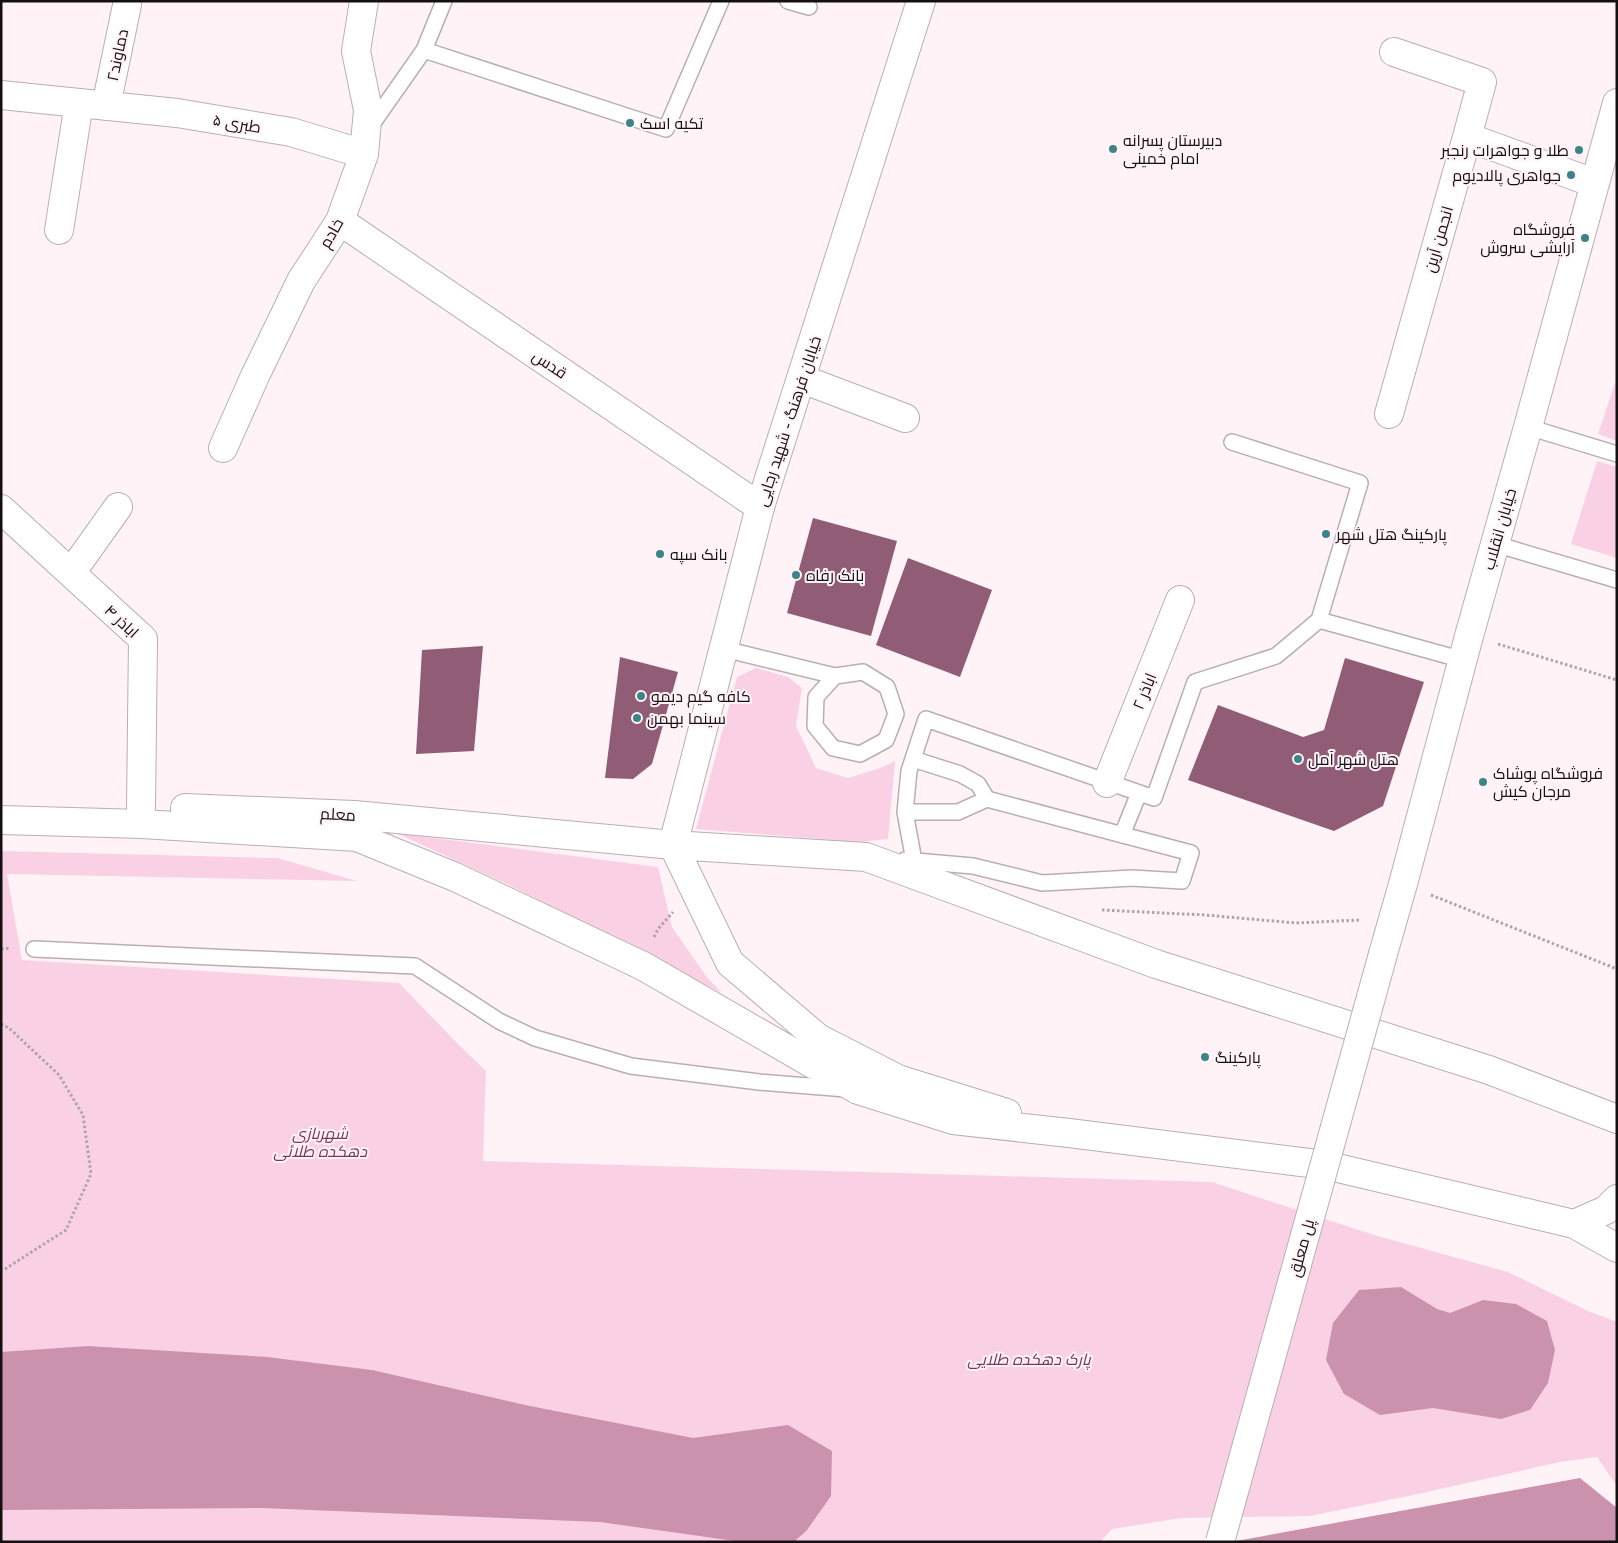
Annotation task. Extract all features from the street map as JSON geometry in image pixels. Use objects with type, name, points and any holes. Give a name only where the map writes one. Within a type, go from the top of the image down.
[{"type":"main road","name":"خادم","points":[[223,448],[255,376],[302,281],[340,221],[365,143],[368,110],[356,51],[364,1]]},
{"type":"main road","name":"خیابان فرهنگ - شهید رجایی","points":[[673,845],[760,507],[921,1]]},
{"type":"main road","name":"دماوند۲","points":[[106,106],[127,5]]},
{"type":"main road","name":"انجمن آرین","points":[[1389,414],[1482,82],[1394,52]]},
{"type":"main road","name":"طبری ۵","points":[[1,95],[178,113],[365,143]]},
{"type":"main road","points":[[59,230],[79,103]]},
{"type":"main road","name":"خیابان انقلاب","points":[[1383,954],[1617,103]]},
{"type":"main road","points":[[1467,137],[1594,183]]},
{"type":"main road","name":"قدس","points":[[340,221],[760,507]]},
{"type":"main road","points":[[802,379],[905,418]]},
{"type":"main road","points":[[71,573],[118,507]]},
{"type":"main road","name":"اباذر ۴","points":[[1,509],[143,639],[141,807]]},
{"type":"main road","name":"اباذر ۲","points":[[1108,783],[1180,600]]},
{"type":"main road","name":"معلم","points":[[1,802],[354,815],[673,845],[866,858],[1156,964],[1489,1070],[1616,1120]]},
{"type":"main road","name":"معلم","points":[[1,820],[142,824],[357,837],[455,877],[642,966],[858,1090],[953,1120],[1069,1132]]},
{"type":"main road","points":[[673,845],[730,963],[818,1038],[898,1079],[1069,1132],[1324,1165],[1574,1224],[1617,1248]]},
{"type":"main road","name":"پل معلق","points":[[1220,1542],[1383,954]]},
{"type":"main road","points":[[1574,1224],[1606,1210],[1617,1199]]},
{"type":"lane","points":[[365,143],[412,64],[424,50],[444,1]]},
{"type":"lane","points":[[424,50],[666,130],[721,1]]},
{"type":"lane","points":[[788,1],[809,7]]},
{"type":"lane","points":[[1528,427],[1617,454]]},
{"type":"lane","points":[[914,861],[905,812],[909,772],[926,719],[1154,798],[1195,682],[1276,656],[1319,620],[1360,482],[1232,442]]},
{"type":"lane","points":[[1495,544],[1617,580]]},
{"type":"lane","points":[[1319,620],[1466,648]]},
{"type":"lane","points":[[724,649],[835,676],[863,672],[887,687],[896,714],[886,740],[860,754],[833,748],[816,726],[816,698],[835,676]]},
{"type":"lane","points":[[913,759],[960,774],[978,784],[987,799]]},
{"type":"lane","points":[[1122,835],[1139,793]]},
{"type":"lane","points":[[866,858],[974,866],[1042,883],[1132,878],[1182,882],[1191,853],[987,799],[958,812],[905,812]]},
{"type":"lane","points":[[34,949],[415,966],[500,1021],[535,1038],[631,1066],[759,1082],[858,1090]]},
{"type":"path","points":[[1466,648],[1617,680]]},
{"type":"path","points":[[1403,884],[1617,969]]},
{"type":"path","points":[[642,966],[658,929],[694,888]]},
{"type":"path","points":[[1099,909],[1296,922],[1393,919]]},
{"type":"path","points":[[1,1024],[9,1028],[59,1075],[83,1116],[91,1174],[66,1230],[5,1269],[1,1269]]},
{"type":"green space","points":[[1617,377],[1617,441],[1598,434]]},
{"type":"green space","points":[[1597,461],[1617,467],[1617,558],[1571,544]]},
{"type":"green space","points":[[756,668],[788,677],[802,688],[796,726],[816,768],[848,778],[895,761],[888,839],[858,842],[696,829],[737,677]]},
{"type":"green space","points":[[396,833],[658,867],[672,927],[706,976],[722,993],[513,887]]},
{"type":"green space","name":"پارک دهکده طلایی","points":[[1,851],[277,858],[357,881],[7,874],[22,960],[399,983],[486,1071],[483,1161],[1212,1182],[1374,1235],[1508,1272],[1588,1311],[1617,1322],[1617,1486],[1597,1457],[1560,1462],[1310,1516],[1182,1518],[1112,1529],[1100,1542],[1,1542]]},
{"type":"shaded area","points":[[1401,1287],[1437,1309],[1450,1313],[1483,1300],[1516,1304],[1547,1321],[1555,1350],[1548,1383],[1530,1410],[1501,1419],[1433,1408],[1380,1415],[1344,1394],[1326,1360],[1333,1323],[1359,1290]]},
{"type":"shaded area","points":[[88,1346],[267,1357],[372,1370],[525,1405],[693,1438],[788,1425],[832,1451],[831,1496],[807,1530],[795,1541],[742,1542],[600,1522],[262,1508],[1,1510],[1,1352]]},
{"type":"shaded area","points":[[1580,1478],[1617,1508],[1617,1542],[1231,1542]]},
{"type":"building","points":[[813,518],[897,541],[871,636],[787,613]]},
{"type":"building","points":[[908,558],[992,590],[960,677],[876,645]]},
{"type":"building","points":[[483,646],[474,751],[416,754],[422,650]]},
{"type":"building","points":[[620,657],[678,672],[652,764],[633,779],[605,778]]},
{"type":"building","name":"هتل شهر آمل","points":[[1345,658],[1424,682],[1383,806],[1334,831],[1188,780],[1218,705],[1303,737],[1324,730]]},
{"type":"place","name":"تکیه اسک","points":[[630,123]]},
{"type":"place","name":"دبیرستان پسرانه امام خمینی","points":[[1113,149]]},
{"type":"place","name":"طلا و جواهرات رنجبر","points":[[1579,150]]},
{"type":"place","name":"جواهری پالادیوم","points":[[1571,175]]},
{"type":"place","name":"فروشگاه آرایشی سروش","points":[[1585,238]]},
{"type":"place","name":"پارکینگ هتل شهر","points":[[1326,534]]},
{"type":"place","name":"بانک سپه","points":[[660,554]]},
{"type":"place","name":"بانک رفاه","points":[[796,575]]},
{"type":"place","name":"کافه گیم دیمو","points":[[641,696]]},
{"type":"place","name":"سینما بهمن","points":[[637,718]]},
{"type":"place","name":"هتل شهر آمل","points":[[1298,759]]},
{"type":"place","name":"فروشگاه پوشاک مرجان کیش","points":[[1483,782]]},
{"type":"place","name":"پارکینگ","points":[[1205,1057]]},
{"type":"park label","name":"شهربازی دهکده طلائی","points":[[320,1142]]}]
